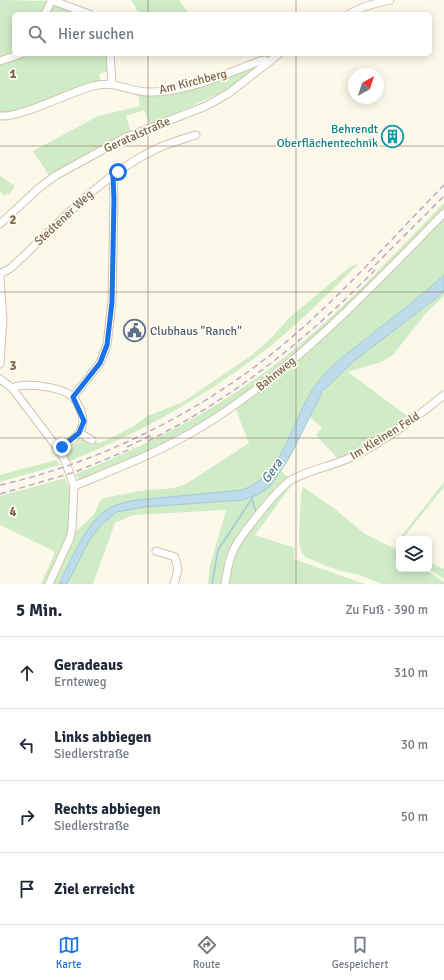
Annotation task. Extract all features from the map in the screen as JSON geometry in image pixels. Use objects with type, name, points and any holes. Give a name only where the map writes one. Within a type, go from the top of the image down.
[{"type":"street","points":[[46,12],[52,0],[84,12]]},
{"type":"street","points":[[352,12],[366,6],[390,0]]},
{"type":"street","points":[[0,61],[15,56]]},
{"type":"street","points":[[0,116],[17,114],[82,90],[112,83],[110,56]]},
{"type":"street","name":"Geratalstraße","points":[[0,224],[39,188],[55,176],[124,138],[211,102],[234,89],[277,56]]},
{"type":"street","name":"Am Kirchberg","points":[[112,83],[135,90],[149,92],[164,91],[209,81],[260,60],[265,60],[268,63]]},
{"type":"street","name":"Stedtener Weg","points":[[0,274],[11,268],[93,190],[156,148],[196,135]]},
{"type":"street","points":[[73,397],[100,363],[107,345],[112,302],[113,177]]},
{"type":"street","name":"Bahnweg","points":[[74,486],[165,448],[244,399],[321,336],[444,213]]},
{"type":"street","points":[[0,278],[3,319],[0,364]]},
{"type":"street","points":[[0,380],[12,388],[59,450],[66,463],[74,486],[71,534],[48,584]]},
{"type":"street","points":[[12,388],[16,386],[35,385],[65,392],[73,397],[84,421],[79,433],[59,450]]},
{"type":"street","name":"Im Kleinen Feld","points":[[225,584],[227,568],[237,543],[286,483],[299,476],[347,460],[360,453],[408,423],[444,395]]},
{"type":"street","points":[[79,433],[92,440]]},
{"type":"street","points":[[156,551],[175,557],[178,570],[174,584]]},
{"type":"green space","points":[[0,0],[49,1],[44,12],[12,12],[12,55],[0,58]]},
{"type":"green space","points":[[130,0],[179,0],[188,12],[138,12]]},
{"type":"green space","points":[[54,3],[78,12],[49,12]]},
{"type":"green space","points":[[20,56],[109,56],[109,71],[99,74],[101,82],[9,112],[0,113],[0,63]]},
{"type":"green space","points":[[258,66],[262,66],[233,87],[150,125],[144,110],[126,116],[131,132],[50,177],[33,151],[98,116],[140,106],[138,94],[209,84]]},
{"type":"green space","points":[[0,176],[15,186],[9,195],[7,193],[5,196],[0,192]]},
{"type":"green space","points":[[444,203],[444,275],[342,358],[321,378],[307,400],[285,446],[268,473],[256,483],[242,490],[137,500],[112,507],[105,511],[91,526],[79,545],[59,584],[53,584],[76,531],[94,514],[100,501],[104,498],[139,491],[175,488],[186,484],[249,443],[234,405],[164,446],[81,482],[75,474],[134,449],[191,420],[272,367],[335,313]]},
{"type":"green space","points":[[358,264],[314,308],[286,333],[262,353],[210,389],[183,406],[128,436],[70,461],[66,452],[80,440],[85,439],[99,443],[105,441],[134,426],[147,416],[183,402],[252,355],[270,339],[289,318],[351,266]]},
{"type":"green space","points":[[444,290],[444,296],[426,313],[392,356],[381,362],[348,372],[410,418],[375,441],[339,460],[316,435],[322,428],[309,416],[321,396],[352,362],[427,306]]},
{"type":"green space","points":[[56,460],[60,465],[0,482],[0,475]]},
{"type":"green space","points":[[281,471],[294,482],[255,535],[295,548],[294,559],[365,584],[208,584],[210,566],[226,510],[133,515],[115,523],[93,584],[67,584],[89,540],[102,524],[120,512],[134,508],[166,504],[234,500],[267,488]]},
{"type":"green space","points":[[65,478],[70,487],[71,505],[67,538],[46,584],[41,584],[54,555],[54,551],[0,525],[0,496]]},
{"type":"green space","points":[[444,482],[444,487],[404,536],[401,536]]},
{"type":"green space","points":[[303,487],[335,509],[365,534],[396,550],[396,572],[429,572],[444,582],[444,584],[382,584],[359,575],[334,569],[305,557],[301,551],[299,541],[301,494]]},
{"type":"green space","points":[[432,563],[444,569],[444,579],[432,571]]},
{"type":"water","name":"Gera","points":[[444,275],[444,290],[439,296],[354,361],[323,391],[288,460],[271,485],[259,494],[243,500],[144,507],[117,512],[102,524],[89,541],[67,584],[59,584],[73,555],[91,525],[105,511],[112,507],[137,500],[242,490],[256,483],[268,473],[277,460],[307,400],[321,378],[342,358]]},
{"type":"waterway","points":[[212,584],[218,550],[253,497]]},
{"type":"waterway","points":[[252,498],[256,513]]},
{"type":"railway","points":[[0,485],[39,475],[117,447],[155,429],[191,409],[227,386],[260,363],[332,301],[444,185]]},
{"type":"railway","points":[[368,272],[444,196]]},
{"type":"railway","points":[[148,441],[210,406],[268,365],[323,320],[375,270]]},
{"type":"railway","points":[[127,447],[152,435]]},
{"type":"railway","points":[[0,494],[75,472],[133,448]]},
{"type":"place","name":"Behrendt Oberflächentechnik","points":[[393,136]]},
{"type":"place","name":"Clubhaus \"Ranch\"","points":[[134,331]]},
{"type":"route","points":[[62,447],[79,433],[84,421],[78,404],[73,397],[100,363],[107,345],[112,302],[113,177],[118,172]]}]
